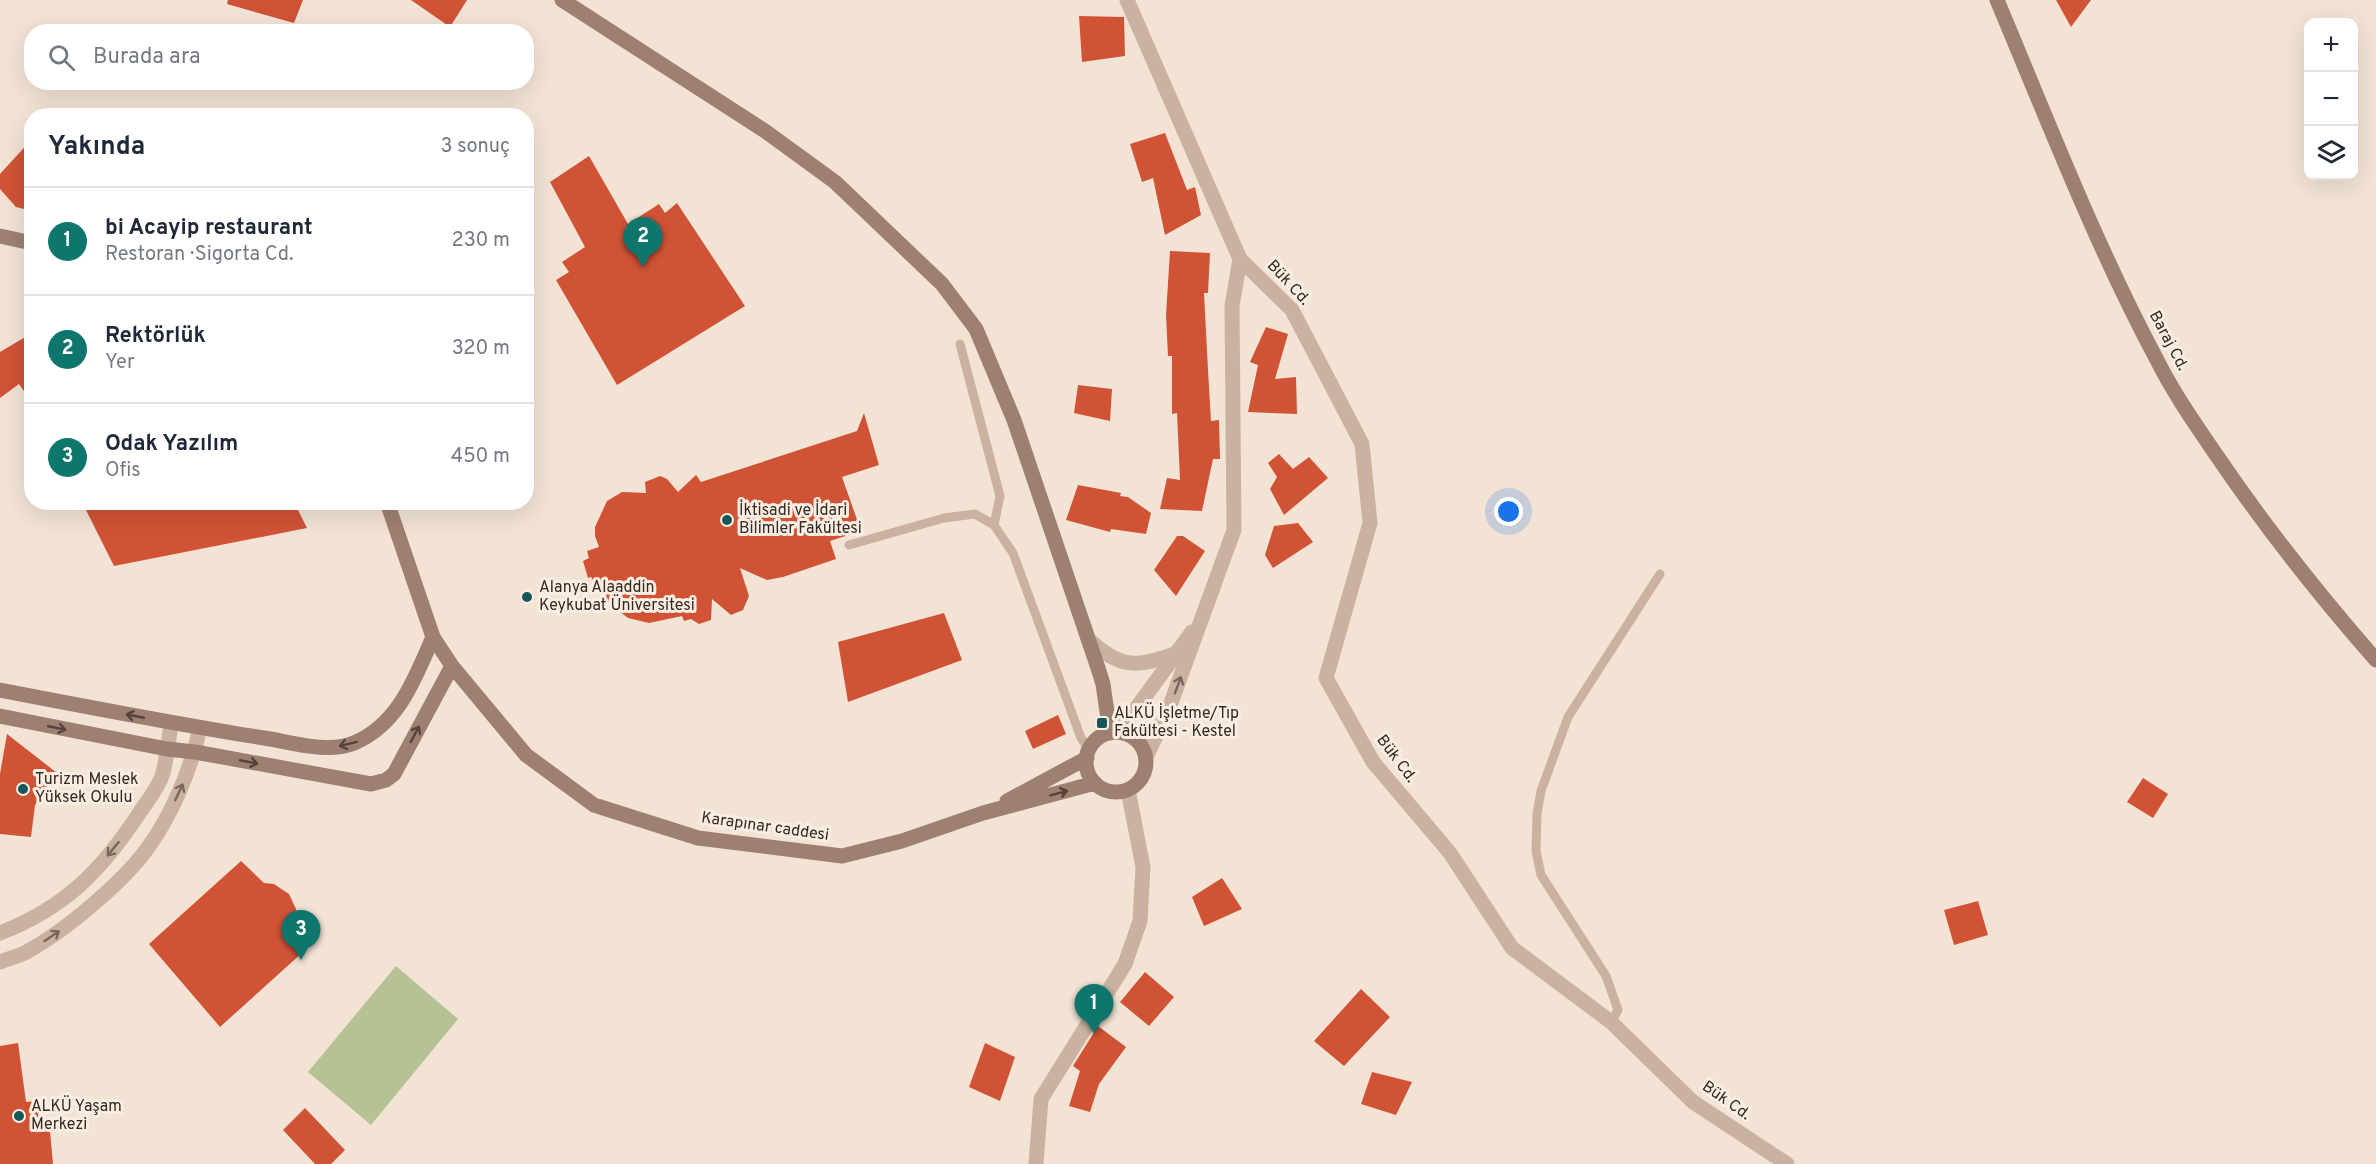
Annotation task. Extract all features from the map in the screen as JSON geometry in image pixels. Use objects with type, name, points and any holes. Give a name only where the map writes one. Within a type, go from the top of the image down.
[{"type":"street","points":[[562,0],[765,131],[826,176],[942,284],[976,329],[1010,410],[1102,684],[1105,700],[1100,742],[1089,771],[1095,783],[1110,791],[1128,790],[1142,777],[1146,757],[1168,711],[1234,530],[1232,306],[1240,260],[1127,0]]},
{"type":"street","name":"Baraj Cd.","points":[[1997,0],[2106,260],[2158,362],[2187,412],[2252,507],[2319,594],[2376,660]]},
{"type":"street","points":[[0,236],[24,241]]},
{"type":"street","name":"Bük Cd.","points":[[1240,260],[1292,310],[1362,444],[1370,523],[1326,678],[1373,762],[1450,853],[1512,948],[1611,1022],[1693,1102],[1787,1164]]},
{"type":"street","name":"Karapınar caddesi","points":[[390,510],[433,637],[452,666],[526,754],[594,805],[698,838],[842,856],[902,841],[983,813],[1095,783]]},
{"type":"street","points":[[1100,742],[1177,653],[1204,614]]},
{"type":"street","points":[[0,690],[171,723],[328,747],[352,744],[376,730],[393,714],[410,691],[433,637]]},
{"type":"street","points":[[1088,639],[1105,654],[1128,663],[1149,663],[1177,653]]},
{"type":"street","points":[[0,717],[360,784],[380,783],[394,774],[452,666]]},
{"type":"street","points":[[0,933],[39,915],[68,897],[95,871],[128,831],[152,795],[162,774],[171,723]]},
{"type":"street","points":[[0,962],[28,951],[63,928],[108,891],[147,849],[180,791],[195,752],[200,728]]},
{"type":"street","points":[[1100,742],[1137,740],[1146,757]]},
{"type":"street","name":"Karapınar caddesi","points":[[983,813],[1100,742]]},
{"type":"street","points":[[1036,1164],[1041,1099],[1125,964],[1140,921],[1143,867],[1128,790]]},
{"type":"lane","points":[[960,344],[1000,496],[994,525]]},
{"type":"lane","points":[[849,545],[944,518],[975,514],[994,525],[1013,553],[1081,738],[1100,742]]},
{"type":"lane","points":[[1611,1022],[1618,1010],[1605,976],[1541,875],[1536,851],[1537,814],[1541,791],[1568,717],[1660,574]]},
{"type":"green space","points":[[396,966],[458,1019],[371,1125],[308,1072]]},
{"type":"building","points":[[228,0],[303,0],[294,23],[227,4]]},
{"type":"building","points":[[411,0],[467,0],[452,24],[446,24]]},
{"type":"building","points":[[2056,0],[2091,0],[2071,27]]},
{"type":"building","points":[[1079,16],[1124,17],[1125,56],[1082,62]]},
{"type":"building","points":[[1165,133],[1187,190],[1195,187],[1201,215],[1165,235],[1153,178],[1142,182],[1130,144]]},
{"type":"building","points":[[24,148],[24,209],[16,207],[0,189],[0,174]]},
{"type":"building","points":[[589,156],[628,224],[659,204],[665,213],[677,203],[745,306],[617,385],[556,280],[569,272],[562,262],[585,247],[550,182]]},
{"type":"building","points":[[1170,251],[1210,253],[1208,293],[1204,293],[1211,421],[1219,420],[1220,459],[1213,459],[1202,511],[1160,509],[1167,478],[1180,480],[1177,413],[1172,414],[1172,356],[1168,356],[1166,315]]},
{"type":"building","points":[[1266,327],[1288,334],[1275,379],[1296,377],[1297,414],[1248,412],[1258,365],[1250,362]]},
{"type":"building","points":[[24,338],[24,391],[19,384],[0,398],[0,352]]},
{"type":"building","points":[[1078,385],[1112,389],[1110,421],[1074,413]]},
{"type":"building","name":"İktisadi ve İdari Bilimler Fakültesi","points":[[864,413],[879,465],[842,477],[861,531],[830,541],[836,559],[767,580],[740,568],[749,596],[743,610],[731,615],[712,599],[711,620],[699,624],[691,619],[684,621],[682,616],[649,623],[628,618],[609,603],[591,577],[588,578],[583,561],[589,558],[587,551],[599,547],[595,527],[607,501],[622,492],[646,493],[645,482],[660,476],[667,479],[678,492],[696,475],[701,482],[857,431]]},
{"type":"building","points":[[1279,454],[1293,469],[1309,457],[1328,478],[1284,515],[1270,489],[1277,477],[1268,463]]},
{"type":"building","points":[[1078,485],[1121,493],[1120,496],[1128,497],[1151,513],[1146,534],[1111,529],[1110,532],[1066,520]]},
{"type":"building","points":[[86,510],[298,510],[307,528],[114,566]]},
{"type":"building","points":[[1298,523],[1313,542],[1273,568],[1265,555],[1274,526]]},
{"type":"building","points":[[1177,536],[1183,536],[1205,551],[1176,596],[1154,570]]},
{"type":"building","points":[[944,613],[962,660],[848,702],[838,642]]},
{"type":"building","points":[[1058,715],[1066,734],[1033,749],[1025,731]]},
{"type":"building","name":"Turizm Meslek Yüksek Okulu","points":[[7,734],[57,773],[35,805],[31,837],[0,834],[0,774]]},
{"type":"building","points":[[2143,778],[2168,794],[2153,818],[2127,802]]},
{"type":"building","points":[[241,861],[264,883],[274,884],[289,894],[296,909],[295,927],[313,943],[220,1027],[149,944]]},
{"type":"building","points":[[1222,878],[1242,909],[1204,926],[1192,897]]},
{"type":"building","points":[[1978,901],[1988,935],[1954,945],[1944,910]]},
{"type":"building","points":[[1145,972],[1174,997],[1149,1026],[1120,1002]]},
{"type":"building","points":[[1361,989],[1390,1017],[1344,1066],[1314,1041]]},
{"type":"building","points":[[1098,1026],[1126,1047],[1099,1084],[1090,1112],[1069,1106],[1080,1071],[1073,1066]]},
{"type":"building","name":"ALKÜ Yaşam Merkezi","points":[[18,1043],[26,1102],[36,1101],[41,1132],[50,1131],[53,1164],[0,1164],[0,1046]]},
{"type":"building","points":[[985,1043],[1015,1057],[1000,1101],[969,1087]]},
{"type":"building","points":[[1372,1072],[1412,1082],[1396,1115],[1361,1104]]},
{"type":"building","points":[[305,1108],[345,1150],[331,1164],[315,1164],[283,1130]]},
{"type":"place","name":"Rektörlük","points":[[643,267]]},
{"type":"place","name":"İktisadi ve İdari Bilimler Fakültesi","points":[[727,520]]},
{"type":"place","name":"Alanya Alaaddin Keykubat Üniversitesi","points":[[527,597]]},
{"type":"place","name":"ALKÜ İşletme/Tıp Fakültesi - Kestel","points":[[1102,723]]},
{"type":"place","name":"Turizm Meslek Yüksek Okulu","points":[[23,789]]},
{"type":"place","name":"Odak Yazılım","points":[[301,960]]},
{"type":"place","name":"bi Acayip restaurant","points":[[1094,1034]]},
{"type":"place","name":"ALKÜ Yaşam Merkezi","points":[[19,1116]]}]
